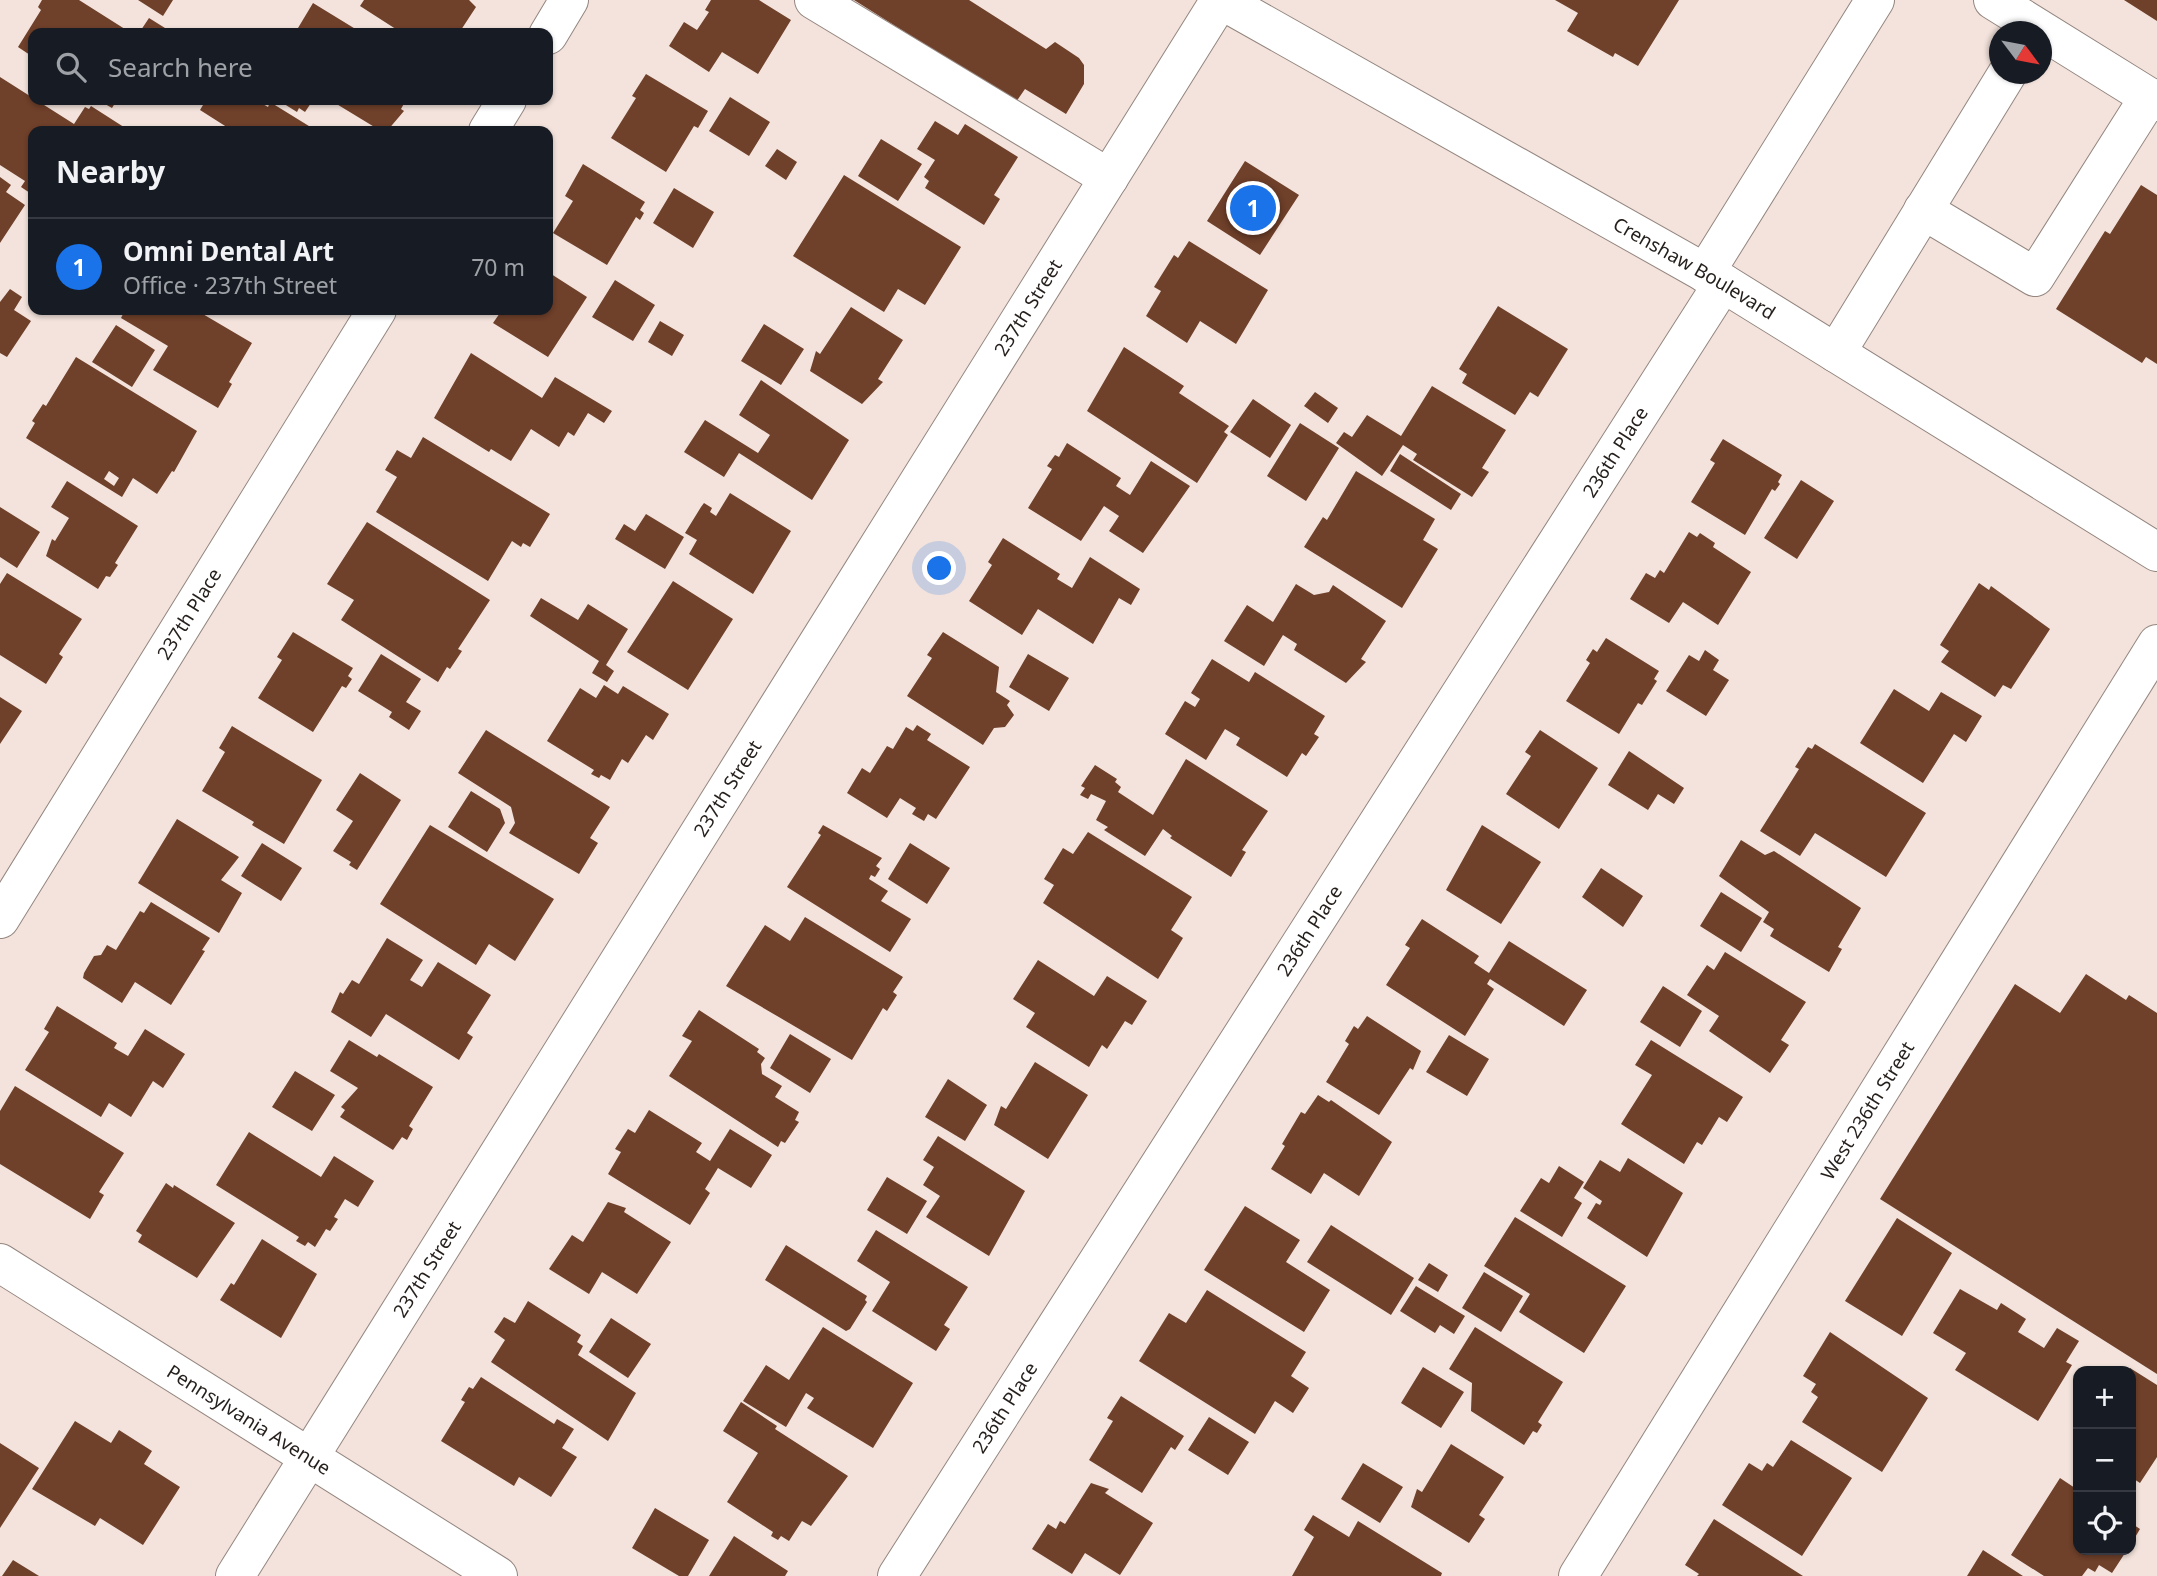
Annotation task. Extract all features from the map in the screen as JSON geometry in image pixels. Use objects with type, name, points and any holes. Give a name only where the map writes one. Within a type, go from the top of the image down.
[{"type":"street","points":[[552,28],[569,0]]},
{"type":"street","points":[[814,0],[1110,178]]},
{"type":"street","name":"237th Street","points":[[235,1576],[1220,0]]},
{"type":"street","name":"Crenshaw Boulevard","points":[[1220,0],[1714,278],[2157,552]]},
{"type":"street","name":"236th Place","points":[[897,1576],[1714,278],[1875,0]]},
{"type":"street","points":[[1993,0],[2023,21]]},
{"type":"street","points":[[1923,210],[2035,277],[2153,100],[2052,40]]},
{"type":"street","points":[[1836,353],[2001,84]]},
{"type":"street","points":[[491,126],[504,105]]},
{"type":"street","name":"237th Place","points":[[0,919],[374,315]]},
{"type":"street","name":"West 236th Street","points":[[1578,1576],[2157,645]]},
{"type":"street","name":"Pennsylvania Avenue","points":[[0,1263],[498,1576]]},
{"type":"building","points":[[42,0],[79,0],[123,28],[30,28],[41,10],[38,7]]},
{"type":"building","points":[[138,0],[173,0],[163,16]]},
{"type":"building","points":[[364,0],[469,0],[476,7],[462,28],[394,28],[360,6]]},
{"type":"building","points":[[711,0],[759,0],[791,20],[758,74],[722,52],[709,72],[669,46],[684,22],[697,30],[709,12],[705,10]]},
{"type":"building","points":[[854,0],[969,0],[1046,49],[1055,42],[1079,58],[1084,65],[1084,84],[1066,114],[1025,89],[1016,102]]},
{"type":"building","points":[[1555,0],[1679,0],[1638,66],[1615,53],[1613,57],[1567,31],[1578,13]]},
{"type":"building","points":[[2124,0],[2157,0],[2157,21]]},
{"type":"building","points":[[313,3],[354,28],[298,28]]},
{"type":"building","points":[[149,18],[165,28],[142,28]]},
{"type":"building","points":[[28,31],[28,54],[18,47]]},
{"type":"building","points":[[646,74],[708,111],[698,128],[694,126],[666,172],[611,138],[636,98],[632,96]]},
{"type":"building","points":[[0,77],[28,95],[28,105],[44,105],[74,124],[85,107],[89,109],[91,106],[122,126],[28,126],[28,192],[21,187],[25,181],[0,165]]},
{"type":"building","points":[[730,97],[770,122],[749,156],[709,131]]},
{"type":"building","points":[[203,105],[275,105],[309,126],[225,126],[200,110]]},
{"type":"building","points":[[286,105],[310,105],[305,112],[299,108],[297,112]]},
{"type":"building","points":[[338,105],[403,105],[401,109],[404,111],[391,126],[373,126]]},
{"type":"building","points":[[935,121],[958,135],[965,124],[1018,157],[994,195],[1000,199],[984,225],[925,188],[929,181],[924,177],[935,160],[917,149]]},
{"type":"building","points":[[881,139],[922,164],[898,201],[858,176]]},
{"type":"building","points":[[777,149],[797,162],[786,180],[765,166]]},
{"type":"building","points":[[1245,161],[1299,195],[1260,255],[1207,221]]},
{"type":"building","points":[[583,164],[645,202],[640,210],[644,213],[640,220],[636,217],[607,265],[553,233],[573,201],[565,196]]},
{"type":"building","points":[[844,175],[961,247],[925,305],[898,289],[884,312],[793,256]]},
{"type":"building","points":[[0,177],[11,185],[6,192],[25,205],[0,243]]},
{"type":"building","points":[[2141,185],[2157,195],[2157,364],[2146,357],[2142,363],[2056,309],[2105,231],[2110,234]]},
{"type":"building","points":[[674,188],[714,212],[693,248],[653,223]]},
{"type":"building","points":[[1189,241],[1268,290],[1236,344],[1200,321],[1187,343],[1146,316],[1161,291],[1154,287],[1174,255],[1178,258]]},
{"type":"building","points":[[553,275],[587,297],[548,357],[493,323],[499,315],[553,315]]},
{"type":"building","points":[[615,280],[655,305],[633,341],[592,317]]},
{"type":"building","points":[[10,289],[22,297],[14,310],[31,321],[7,357],[0,353],[0,302]]},
{"type":"building","points":[[1498,306],[1568,349],[1538,397],[1530,392],[1515,415],[1462,383],[1467,374],[1459,369]]},
{"type":"building","points":[[851,307],[903,340],[878,379],[883,382],[862,404],[810,371],[816,351],[820,354]]},
{"type":"building","points":[[122,315],[204,315],[252,343],[229,382],[232,384],[218,408],[153,370],[168,346],[121,318]]},
{"type":"building","points":[[660,321],[684,335],[672,356],[648,342]]},
{"type":"building","points":[[764,324],[804,349],[781,385],[741,361]]},
{"type":"building","points":[[116,325],[155,350],[132,387],[92,362]]},
{"type":"building","points":[[1124,347],[1184,386],[1179,393],[1229,426],[1224,432],[1228,435],[1197,483],[1087,411]]},
{"type":"building","points":[[471,353],[542,398],[555,377],[612,411],[604,423],[588,413],[574,436],[568,432],[559,447],[531,429],[511,461],[491,449],[489,452],[434,418]]},
{"type":"building","points":[[76,357],[197,431],[174,472],[172,471],[157,494],[133,478],[122,497],[26,438],[35,423],[32,421],[43,404],[46,406]],"holes":[[[109,471],[119,478],[114,486],[104,479]]]},
{"type":"building","points":[[761,380],[849,440],[812,500],[739,453],[724,477],[684,452],[705,420],[758,453],[770,435],[739,415]]},
{"type":"building","points":[[1432,386],[1506,430],[1482,468],[1489,472],[1472,497],[1413,460],[1417,454],[1403,445],[1382,476],[1336,443],[1344,432],[1352,437],[1367,415],[1401,436]]},
{"type":"building","points":[[1315,392],[1338,408],[1328,423],[1304,406]]},
{"type":"building","points":[[1253,399],[1291,425],[1270,458],[1230,432]]},
{"type":"building","points":[[1300,423],[1339,448],[1306,501],[1267,476]]},
{"type":"building","points":[[423,437],[550,514],[530,547],[523,543],[521,547],[512,541],[488,581],[376,512],[397,477],[385,470],[397,450],[411,458]]},
{"type":"building","points":[[1723,439],[1782,475],[1778,482],[1780,484],[1775,491],[1772,489],[1745,535],[1691,502],[1715,463],[1710,460]]},
{"type":"building","points":[[1067,443],[1121,478],[1116,486],[1130,495],[1151,461],[1190,486],[1143,553],[1109,531],[1119,516],[1104,506],[1081,541],[1028,508],[1052,469],[1047,466],[1055,455],[1059,457]]},
{"type":"building","points":[[1400,454],[1461,494],[1451,510],[1390,471]]},
{"type":"building","points":[[1356,471],[1435,519],[1423,540],[1438,549],[1402,608],[1304,547],[1323,517],[1327,520]]},
{"type":"building","points":[[1801,480],[1834,501],[1797,559],[1764,538]]},
{"type":"building","points":[[67,481],[138,526],[115,563],[118,565],[110,577],[106,576],[98,589],[46,556],[52,539],[55,541],[69,518],[51,507]]},
{"type":"building","points":[[730,493],[791,531],[753,594],[689,554],[697,540],[685,533],[701,507],[704,503],[712,508],[710,512],[716,516]]},
{"type":"building","points":[[0,507],[40,532],[17,568],[0,557]]},
{"type":"building","points":[[646,514],[684,537],[665,569],[615,539],[624,524],[635,531]]},
{"type":"building","points":[[367,522],[490,600],[458,649],[462,651],[438,682],[341,620],[354,600],[327,584]]},
{"type":"building","points":[[1689,532],[1697,537],[1700,533],[1715,543],[1713,547],[1751,572],[1718,625],[1683,602],[1669,623],[1630,599],[1646,573],[1655,578],[1660,570],[1664,573]]},
{"type":"building","points":[[1003,538],[1060,574],[1057,579],[1072,588],[1090,557],[1140,589],[1131,605],[1119,598],[1093,644],[1038,609],[1022,635],[969,601],[992,565],[988,562]]},
{"type":"building","points":[[7,573],[82,619],[59,654],[63,657],[46,684],[0,655],[0,584]]},
{"type":"building","points":[[673,581],[733,619],[688,690],[627,652]]},
{"type":"building","points":[[1979,583],[1989,590],[1991,586],[2050,629],[2011,689],[2003,685],[1995,697],[1941,662],[1949,651],[1940,645]]},
{"type":"building","points":[[1296,584],[1314,595],[1329,592],[1333,585],[1386,621],[1361,659],[1366,662],[1346,683],[1294,650],[1297,644],[1283,635],[1264,666],[1224,641],[1247,605],[1273,622]]},
{"type":"building","points":[[541,598],[578,620],[588,604],[628,629],[606,665],[614,671],[607,682],[592,673],[599,661],[530,616]]},
{"type":"building","points":[[293,632],[353,668],[348,676],[352,679],[346,688],[342,686],[313,732],[258,698],[282,660],[277,657]]},
{"type":"building","points":[[943,632],[999,667],[996,692],[1010,701],[1007,705],[1014,715],[1005,727],[994,728],[983,745],[907,696],[932,658],[927,655]]},
{"type":"building","points":[[1606,638],[1659,671],[1654,679],[1657,681],[1642,705],[1638,703],[1619,734],[1566,701],[1590,663],[1586,660],[1593,649],[1597,652]]},
{"type":"building","points":[[1705,650],[1719,660],[1713,670],[1729,680],[1706,716],[1666,691],[1689,655],[1699,661]]},
{"type":"building","points":[[381,654],[421,679],[406,702],[421,711],[409,730],[389,717],[392,712],[358,691]]},
{"type":"building","points":[[1028,654],[1069,678],[1049,711],[1009,687]]},
{"type":"building","points":[[1212,659],[1249,682],[1255,672],[1325,716],[1314,734],[1319,737],[1306,756],[1302,753],[1287,777],[1236,745],[1240,738],[1225,729],[1206,760],[1165,734],[1185,701],[1195,707],[1200,699],[1191,693]]},
{"type":"building","points":[[604,685],[618,694],[623,686],[669,714],[653,740],[646,735],[628,763],[622,759],[610,780],[591,774],[594,770],[547,741],[580,688],[596,698]]},
{"type":"building","points":[[1894,689],[1929,711],[1941,692],[1982,716],[1966,742],[1954,734],[1923,783],[1860,743]]},
{"type":"building","points":[[0,697],[22,711],[0,744]]},
{"type":"building","points":[[917,725],[931,734],[927,740],[970,767],[936,819],[928,814],[924,821],[912,814],[916,808],[900,798],[887,818],[847,793],[862,768],[870,773],[887,746],[893,749],[906,727],[913,731]]},
{"type":"building","points":[[232,726],[322,780],[284,844],[252,825],[254,822],[202,791],[225,752],[219,748]]},
{"type":"building","points":[[486,730],[610,807],[590,838],[598,843],[579,874],[509,833],[515,823],[511,807],[458,773]]},
{"type":"building","points":[[1540,730],[1598,768],[1559,829],[1506,794],[1531,756],[1525,752]]},
{"type":"building","points":[[1815,744],[1926,813],[1886,877],[1815,833],[1800,856],[1760,831],[1799,769],[1795,767],[1808,747],[1812,749]]},
{"type":"building","points":[[1629,751],[1684,788],[1674,804],[1658,794],[1648,810],[1608,785]]},
{"type":"building","points":[[1186,759],[1268,811],[1242,850],[1246,852],[1231,877],[1170,838],[1172,836],[1163,829],[1145,856],[1104,830],[1108,827],[1096,820],[1106,801],[1091,794],[1088,799],[1080,795],[1085,788],[1081,786],[1095,765],[1117,779],[1115,782],[1121,787],[1118,792],[1153,815]]},
{"type":"building","points":[[360,773],[401,800],[357,870],[349,865],[351,862],[333,851],[353,821],[336,810]]},
{"type":"building","points":[[471,791],[500,809],[505,823],[487,852],[448,827]]},
{"type":"building","points":[[177,819],[239,857],[221,880],[242,893],[219,933],[138,883]]},
{"type":"building","points":[[430,825],[554,899],[515,961],[489,944],[476,965],[380,904]]},
{"type":"building","points":[[823,825],[882,858],[876,866],[880,869],[875,877],[871,875],[869,879],[888,891],[881,901],[911,919],[890,952],[787,887],[821,835],[818,833]]},
{"type":"building","points":[[1482,825],[1541,862],[1501,924],[1446,890]]},
{"type":"building","points":[[1088,832],[1192,897],[1171,930],[1183,938],[1158,979],[1043,903],[1054,885],[1044,879],[1063,848],[1073,854]]},
{"type":"building","points":[[1741,840],[1765,855],[1774,851],[1861,908],[1838,947],[1842,949],[1829,972],[1770,936],[1774,929],[1763,922],[1769,912],[1719,876]]},
{"type":"building","points":[[262,843],[302,868],[281,901],[241,876]]},
{"type":"building","points":[[910,843],[950,868],[927,904],[888,879]]},
{"type":"building","points":[[1601,868],[1643,896],[1623,927],[1582,897]]},
{"type":"building","points":[[1721,892],[1762,918],[1741,952],[1700,926]]},
{"type":"building","points":[[151,902],[210,938],[202,950],[205,951],[171,1005],[135,982],[122,1003],[83,978],[84,973],[94,956],[101,955],[107,945],[116,950],[140,911],[144,913]]},
{"type":"building","points":[[805,917],[903,977],[893,992],[897,995],[887,1011],[883,1008],[852,1060],[726,986],[765,925],[790,941]]},
{"type":"building","points":[[1422,919],[1479,956],[1474,963],[1489,973],[1509,941],[1587,990],[1564,1026],[1490,979],[1487,984],[1494,989],[1465,1036],[1386,985],[1410,948],[1405,945]]},
{"type":"building","points":[[387,938],[423,960],[410,980],[422,987],[438,962],[491,995],[467,1033],[473,1037],[459,1060],[386,1014],[371,1037],[331,1012],[340,992],[343,994],[352,980],[359,984]]},
{"type":"building","points":[[1725,952],[1806,1002],[1781,1040],[1789,1045],[1770,1073],[1709,1031],[1719,1016],[1687,995],[1707,965],[1714,970]]},
{"type":"building","points":[[1038,960],[1094,996],[1107,976],[1147,1001],[1132,1025],[1125,1021],[1107,1049],[1102,1045],[1089,1067],[1026,1027],[1035,1013],[1013,999]]},
{"type":"building","points":[[2086,974],[2126,1000],[2129,995],[2157,1013],[2157,1374],[1880,1199],[2015,984],[2060,1013]]},
{"type":"building","points":[[1663,986],[1702,1011],[1680,1047],[1640,1022]]},
{"type":"building","points":[[57,1006],[117,1043],[114,1048],[128,1056],[145,1029],[185,1054],[163,1088],[153,1081],[131,1117],[109,1103],[101,1117],[25,1070],[49,1032],[44,1029]]},
{"type":"building","points":[[699,1010],[759,1049],[757,1052],[765,1058],[761,1064],[762,1074],[782,1086],[775,1097],[799,1112],[795,1120],[799,1122],[785,1143],[781,1141],[778,1147],[669,1076],[692,1041],[682,1036]]},
{"type":"building","points":[[1367,1016],[1421,1051],[1413,1070],[1410,1068],[1379,1115],[1326,1082],[1349,1044],[1345,1041],[1354,1026],[1358,1029]]},
{"type":"building","points":[[790,1034],[831,1059],[810,1093],[770,1068]]},
{"type":"building","points":[[1449,1035],[1489,1059],[1467,1096],[1426,1072]]},
{"type":"building","points":[[349,1040],[377,1057],[379,1054],[433,1087],[409,1126],[413,1129],[407,1140],[402,1137],[393,1150],[340,1117],[345,1110],[341,1107],[358,1088],[330,1071]]},
{"type":"building","points":[[1651,1040],[1743,1097],[1727,1122],[1719,1117],[1702,1145],[1697,1142],[1684,1164],[1621,1124],[1652,1075],[1635,1065]]},
{"type":"building","points":[[1035,1062],[1088,1095],[1048,1159],[994,1125],[1001,1106],[1006,1109]]},
{"type":"building","points":[[295,1071],[335,1095],[312,1131],[272,1107]]},
{"type":"building","points":[[948,1079],[987,1105],[965,1141],[925,1117]]},
{"type":"building","points":[[15,1086],[124,1153],[99,1192],[104,1195],[90,1219],[0,1164],[0,1111]]},
{"type":"building","points":[[1318,1095],[1329,1102],[1331,1100],[1392,1142],[1359,1196],[1324,1173],[1311,1194],[1271,1169],[1301,1112],[1305,1114]]},
{"type":"building","points":[[649,1110],[702,1143],[696,1152],[710,1161],[730,1129],[772,1155],[751,1188],[718,1168],[705,1189],[710,1193],[690,1225],[608,1174],[621,1152],[615,1149],[628,1129],[635,1133]]},
{"type":"building","points":[[249,1132],[321,1177],[334,1156],[374,1181],[358,1207],[345,1199],[334,1217],[338,1219],[330,1231],[326,1229],[315,1247],[308,1242],[305,1246],[296,1241],[299,1237],[216,1185]]},
{"type":"building","points":[[938,1136],[1025,1191],[989,1256],[926,1217],[940,1196],[923,1185],[934,1167],[923,1160]]},
{"type":"building","points":[[1628,1158],[1683,1193],[1647,1257],[1587,1218],[1596,1203],[1600,1205],[1602,1201],[1583,1188],[1600,1160],[1620,1172]]},
{"type":"building","points":[[1559,1166],[1584,1182],[1574,1198],[1582,1203],[1562,1237],[1520,1211],[1541,1178],[1549,1183]]},
{"type":"building","points":[[887,1177],[927,1201],[907,1234],[867,1210]]},
{"type":"building","points":[[166,1183],[173,1188],[174,1185],[235,1223],[197,1278],[138,1242],[142,1235],[136,1231]]},
{"type":"building","points":[[608,1202],[626,1208],[624,1212],[671,1242],[637,1294],[602,1272],[589,1294],[549,1269],[572,1235],[583,1242]]},
{"type":"building","points":[[1245,1206],[1300,1240],[1286,1262],[1330,1290],[1304,1332],[1204,1270]]},
{"type":"building","points":[[1515,1217],[1626,1286],[1584,1353],[1519,1312],[1530,1294],[1484,1266]]},
{"type":"building","points":[[1897,1218],[1952,1253],[1902,1336],[1845,1301]]},
{"type":"building","points":[[1331,1225],[1414,1278],[1391,1315],[1307,1262]]},
{"type":"building","points":[[876,1230],[968,1287],[944,1325],[950,1329],[936,1351],[872,1311],[890,1282],[857,1261]]},
{"type":"building","points":[[262,1239],[317,1274],[281,1338],[220,1300],[231,1283],[234,1285]]},
{"type":"building","points":[[786,1245],[867,1296],[867,1302],[850,1329],[846,1331],[765,1280]]},
{"type":"building","points":[[1429,1263],[1448,1275],[1438,1292],[1418,1280]]},
{"type":"building","points":[[1484,1272],[1523,1296],[1501,1332],[1462,1308]]},
{"type":"building","points":[[1416,1286],[1465,1316],[1454,1334],[1440,1325],[1435,1333],[1400,1311]]},
{"type":"building","points":[[1960,1289],[1997,1310],[2001,1303],[2026,1319],[2018,1332],[2044,1348],[2057,1328],[2079,1341],[2066,1362],[2072,1365],[2038,1421],[1955,1370],[1966,1353],[1933,1333]]},
{"type":"building","points":[[1207,1290],[1306,1352],[1291,1376],[1309,1388],[1293,1413],[1275,1401],[1255,1434],[1139,1361],[1169,1313],[1186,1323]]},
{"type":"building","points":[[528,1301],[581,1335],[577,1342],[583,1346],[578,1355],[636,1393],[608,1441],[491,1362],[505,1340],[494,1332],[504,1317],[515,1323]]},
{"type":"building","points":[[611,1318],[651,1344],[628,1378],[589,1352]]},
{"type":"building","points":[[823,1327],[913,1383],[873,1448],[807,1408],[814,1398],[806,1393],[786,1427],[743,1401],[766,1365],[789,1380]]},
{"type":"building","points":[[1475,1327],[1563,1382],[1538,1422],[1542,1425],[1537,1433],[1533,1431],[1524,1445],[1471,1411],[1472,1383],[1449,1369]]},
{"type":"building","points":[[1830,1332],[1928,1398],[1882,1472],[1802,1422],[1818,1397],[1811,1392],[1816,1384],[1803,1376]]},
{"type":"building","points":[[1423,1367],[1464,1392],[1441,1428],[1401,1403]]},
{"type":"building","points":[[2136,1372],[2157,1385],[2157,1457],[2140,1483],[2136,1480]]},
{"type":"building","points":[[481,1377],[554,1424],[557,1419],[574,1429],[562,1448],[577,1457],[551,1497],[519,1477],[514,1486],[441,1441],[465,1402],[461,1400],[469,1387],[473,1389]]},
{"type":"building","points":[[1121,1396],[1184,1436],[1175,1450],[1171,1447],[1142,1493],[1089,1460],[1113,1421],[1107,1418]]},
{"type":"building","points":[[741,1402],[777,1426],[775,1429],[848,1476],[811,1526],[802,1521],[789,1541],[781,1536],[778,1540],[771,1536],[773,1532],[727,1502],[758,1453],[723,1431]]},
{"type":"building","points":[[1209,1417],[1249,1442],[1228,1475],[1188,1450]]},
{"type":"building","points":[[75,1421],[111,1443],[119,1430],[152,1451],[144,1464],[180,1487],[143,1545],[100,1518],[95,1526],[32,1489]]},
{"type":"building","points":[[1791,1440],[1852,1478],[1802,1556],[1722,1505],[1749,1463],[1762,1471],[1767,1463],[1773,1467]]},
{"type":"building","points":[[0,1443],[39,1468],[0,1528]]},
{"type":"building","points":[[1451,1444],[1504,1477],[1479,1515],[1485,1519],[1469,1543],[1411,1507],[1417,1489],[1422,1492]]},
{"type":"building","points":[[1363,1463],[1403,1487],[1380,1523],[1341,1499]]},
{"type":"building","points":[[2060,1478],[2073,1487],[2073,1555],[2124,1555],[2112,1573],[2099,1565],[2095,1572],[2088,1568],[2082,1576],[2044,1576],[2011,1555]]},
{"type":"building","points":[[1091,1483],[1109,1489],[1105,1493],[1153,1523],[1120,1575],[1085,1553],[1072,1574],[1032,1549],[1048,1524],[1056,1529],[1060,1521],[1065,1524]]},
{"type":"building","points":[[655,1508],[709,1540],[688,1576],[679,1576],[632,1548]]},
{"type":"building","points":[[1313,1515],[1349,1537],[1358,1521],[1442,1573],[1441,1576],[1292,1576],[1314,1537],[1304,1530]]},
{"type":"building","points":[[1714,1519],[1803,1576],[1697,1576],[1699,1574],[1685,1565]]},
{"type":"building","points":[[734,1536],[788,1571],[785,1576],[709,1576]]},
{"type":"building","points":[[1983,1550],[2023,1576],[1967,1576]]},
{"type":"building","points":[[13,1560],[39,1576],[2,1576]]},
{"type":"place","name":"Omni Dental Art","points":[[1253,208]]}]
